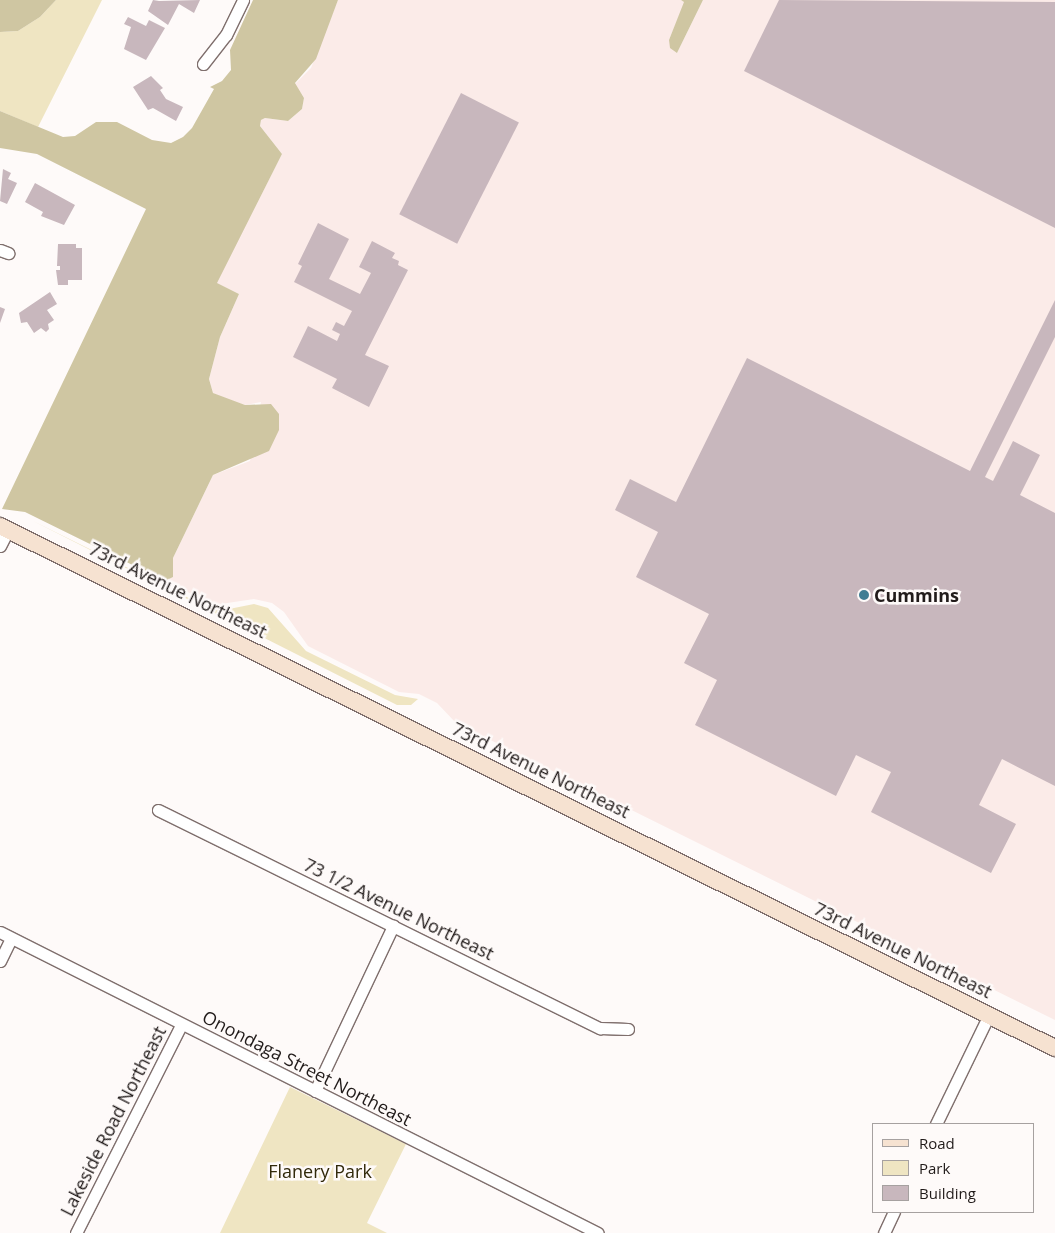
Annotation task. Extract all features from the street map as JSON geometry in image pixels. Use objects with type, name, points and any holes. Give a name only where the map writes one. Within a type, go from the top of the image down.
[{"type":"street","points":[[203,64],[226,36],[244,0]]},
{"type":"street","points":[[0,546],[4,528]]},
{"type":"street","name":"73rd Avenue Northeast","points":[[4,528],[1055,1048]]},
{"type":"street","name":"73 1/2 Avenue Northeast","points":[[158,810],[600,1028],[628,1029]]},
{"type":"street","points":[[314,1091],[393,926]]},
{"type":"street","name":"Onondaga Street Northeast","points":[[0,932],[598,1233]]},
{"type":"street","points":[[0,962],[11,938]]},
{"type":"street","points":[[936,1123],[989,1015]]},
{"type":"street","name":"Lakeside Road Northeast","points":[[76,1233],[182,1025]]},
{"type":"street","points":[[884,1233],[894,1213]]},
{"type":"shaded area","points":[[0,0],[56,0],[40,17],[18,31],[0,32]]},
{"type":"shaded area","points":[[253,0],[338,0],[316,59],[295,83],[304,98],[302,109],[288,121],[265,118],[261,120],[260,126],[282,154],[217,283],[239,294],[220,337],[209,379],[213,393],[245,405],[271,404],[279,414],[279,430],[269,451],[213,475],[173,558],[173,577],[165,581],[25,512],[2,509],[146,209],[37,154],[0,148],[0,111],[63,137],[75,136],[96,122],[117,122],[152,140],[171,143],[183,137],[192,128],[214,89],[210,87],[222,81],[231,70],[230,50]]},
{"type":"shaded area","points":[[338,0],[681,0],[685,2],[669,40],[677,53],[703,0],[1055,0],[1055,1020],[456,723],[437,703],[419,694],[399,692],[308,646],[284,612],[272,603],[254,599],[214,605],[165,581],[173,577],[173,558],[213,475],[250,461],[261,402],[245,405],[226,400],[213,393],[209,379],[220,337],[239,294],[216,283],[282,154],[260,126],[261,120],[265,118],[288,121],[302,109],[304,98],[295,84],[311,68]]},
{"type":"shaded area","points":[[681,0],[703,0],[677,53],[670,48],[669,40],[684,2]]},
{"type":"green space","points":[[56,0],[102,0],[38,127],[0,111],[0,32],[18,31],[40,17]]},
{"type":"green space","points":[[31,520],[211,609],[224,610],[254,604],[268,608],[306,651],[395,695],[418,699],[411,705],[397,705]]},
{"type":"green space","name":"Flanery Park","points":[[290,1087],[406,1144],[367,1223],[387,1233],[220,1233]]},
{"type":"building","points":[[153,0],[200,0],[194,13],[179,4],[168,25],[148,11]]},
{"type":"building","points":[[779,0],[1055,2],[1055,228],[744,71]]},
{"type":"building","points":[[128,17],[146,26],[149,20],[165,28],[146,60],[124,49],[131,27],[124,24]]},
{"type":"building","points":[[151,76],[163,88],[160,90],[166,99],[183,107],[176,121],[153,108],[148,110],[133,87]]},
{"type":"building","points":[[461,93],[519,123],[457,244],[399,214]]},
{"type":"building","points":[[3,169],[11,173],[8,179],[17,183],[7,204],[0,201]]},
{"type":"building","points":[[35,183],[75,205],[64,225],[41,216],[43,212],[25,202]]},
{"type":"building","points":[[318,223],[349,239],[329,279],[360,294],[371,273],[359,267],[372,241],[395,253],[392,258],[399,261],[398,265],[408,270],[365,355],[389,366],[369,407],[332,388],[337,379],[293,357],[308,326],[337,341],[340,334],[332,330],[336,322],[344,326],[352,311],[294,282],[302,266],[298,264]]},
{"type":"building","points":[[58,244],[76,244],[76,248],[82,248],[82,280],[68,280],[68,285],[58,285],[56,270],[60,270],[60,266],[57,266]]},
{"type":"building","points":[[50,292],[57,304],[47,310],[54,320],[48,324],[49,329],[46,332],[41,328],[34,333],[27,322],[21,323],[19,313]]},
{"type":"building","name":"Cummins","points":[[1055,300],[1055,337],[985,477],[993,481],[1013,441],[1040,455],[1020,495],[1055,513],[1055,786],[1002,759],[979,805],[1016,824],[991,873],[871,812],[891,772],[856,755],[836,796],[695,725],[717,680],[684,663],[709,614],[636,577],[658,532],[615,510],[630,479],[676,502],[747,358],[970,471]]},
{"type":"building","points":[[0,307],[5,309],[0,323]]},
{"type":"place","name":"Cummins","points":[[864,595]]}]
